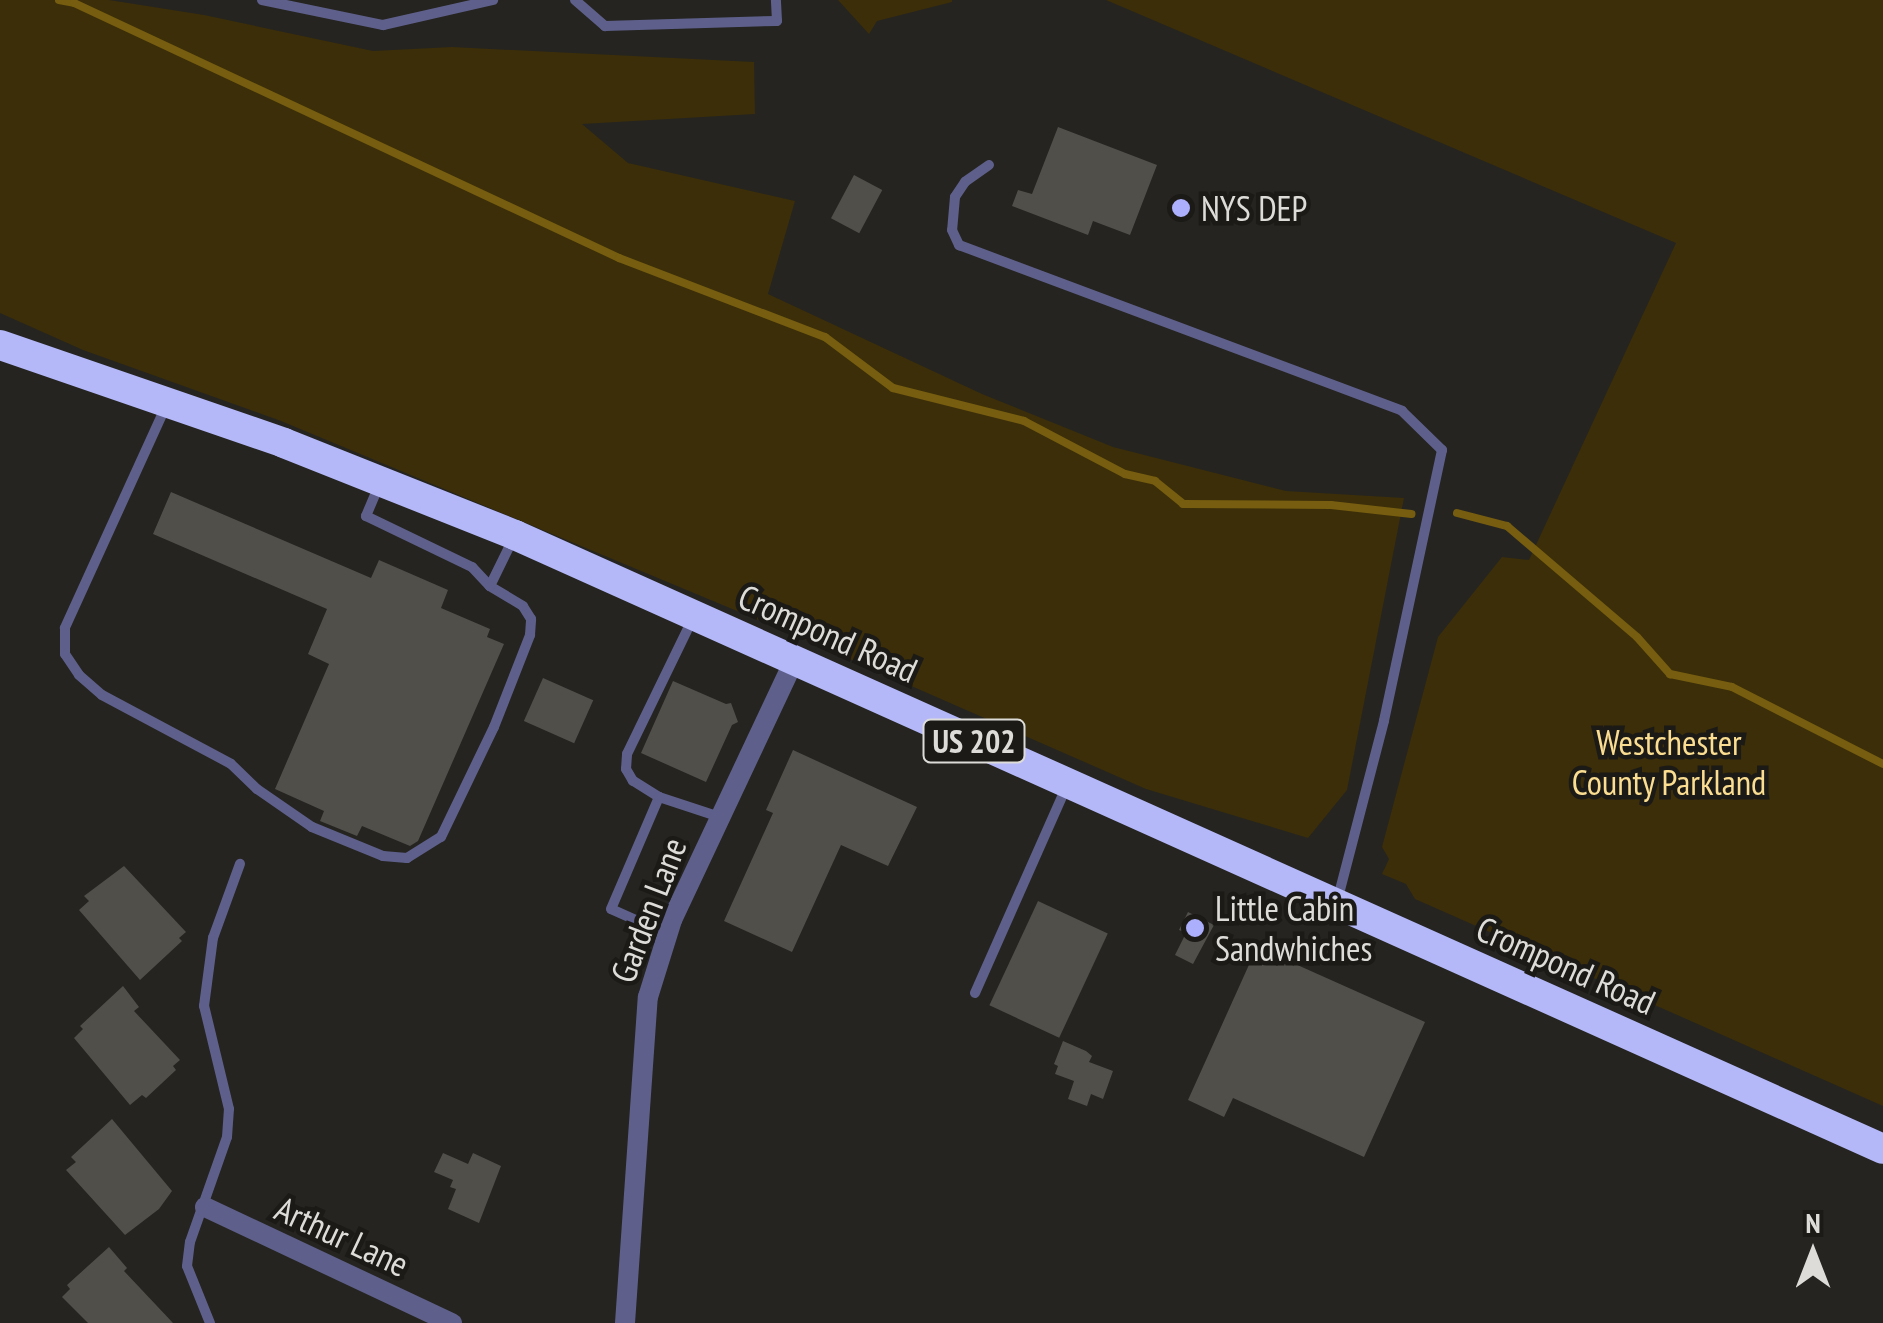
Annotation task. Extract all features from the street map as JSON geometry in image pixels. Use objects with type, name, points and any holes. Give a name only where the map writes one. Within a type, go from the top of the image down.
[{"type":"highway","name":"Crompond Road","points":[[0,345],[168,401],[382,480],[515,535],[1883,1149]]},
{"type":"street","name":"Garden Lane","points":[[625,1323],[642,1038],[648,997],[666,934],[795,658]]},
{"type":"street","name":"Arthur Lane","points":[[206,1207],[452,1323]]},
{"type":"lane","points":[[262,0],[383,25],[493,0]]},
{"type":"lane","points":[[575,0],[605,26],[777,21],[776,0]]},
{"type":"lane","points":[[989,165],[965,182],[955,197],[952,230],[959,245],[1402,411],[1442,450],[1384,721],[1336,902]]},
{"type":"lane","points":[[168,401],[65,628],[65,654],[79,675],[102,695],[231,764],[257,789],[312,827],[384,856],[407,858],[441,837],[494,727],[530,636],[531,618],[523,606],[490,586],[472,567],[366,516],[382,480]]},
{"type":"lane","points":[[490,586],[515,535]]},
{"type":"lane","points":[[694,614],[627,754],[626,769],[632,781],[659,797],[720,818]]},
{"type":"lane","points":[[975,993],[1067,784]]},
{"type":"lane","points":[[659,797],[611,909],[666,934]]},
{"type":"lane","points":[[210,1323],[187,1266],[190,1242],[206,1207],[227,1137],[229,1109],[204,1006],[222,905],[240,864]]},
{"type":"green space","points":[[0,0],[109,0],[204,15],[373,51],[452,47],[754,62],[755,114],[582,124],[628,163],[795,201],[768,294],[982,394],[1113,447],[1286,491],[1404,498],[1347,790],[1308,838],[1146,789],[802,638],[281,421],[83,350],[0,313]]},
{"type":"green space","points":[[838,0],[952,2],[877,21],[869,34]]},
{"type":"green space","name":"Westchester County Parkland","points":[[1106,0],[1883,0],[1883,1106],[1415,899],[1406,884],[1382,874],[1389,859],[1382,847],[1438,637],[1502,557],[1529,560],[1676,243]]},
{"type":"building","points":[[1058,127],[1157,165],[1130,235],[1093,221],[1088,235],[1012,206],[1018,190],[1032,194]]},
{"type":"building","points":[[854,175],[882,190],[859,233],[831,218]]},
{"type":"building","points":[[171,492],[371,578],[379,560],[448,590],[441,608],[490,629],[487,637],[504,644],[418,841],[410,846],[362,826],[357,836],[320,821],[324,811],[275,789],[329,664],[308,654],[327,609],[153,534]]},
{"type":"building","points":[[543,678],[593,700],[574,743],[524,721]]},
{"type":"building","points":[[673,681],[731,703],[738,722],[732,725],[706,782],[641,753]]},
{"type":"building","points":[[793,750],[917,807],[888,866],[841,845],[792,952],[724,921],[773,813],[766,810]]},
{"type":"building","points":[[124,866],[186,932],[179,938],[182,941],[140,980],[79,910],[89,901],[84,896]]},
{"type":"building","points":[[1038,901],[1108,934],[1059,1038],[989,1005]]},
{"type":"building","points":[[1188,912],[1214,925],[1193,964],[1175,955],[1186,933],[1179,930]]},
{"type":"building","points":[[1257,947],[1425,1022],[1364,1157],[1233,1098],[1224,1117],[1188,1100]]},
{"type":"building","points":[[123,986],[139,1007],[134,1011],[180,1060],[173,1066],[176,1070],[146,1098],[142,1095],[130,1105],[74,1038],[83,1029],[80,1026]]},
{"type":"building","points":[[1063,1041],[1086,1051],[1092,1056],[1089,1062],[1113,1071],[1103,1099],[1091,1094],[1087,1106],[1068,1099],[1074,1081],[1055,1074],[1058,1066],[1054,1064]]},
{"type":"building","points":[[112,1119],[172,1191],[159,1209],[125,1235],[66,1170],[76,1162],[71,1157]]},
{"type":"building","points":[[443,1153],[468,1164],[473,1153],[501,1166],[479,1223],[448,1209],[456,1189],[450,1187],[453,1180],[434,1172]]},
{"type":"building","points":[[109,1247],[127,1268],[124,1271],[173,1323],[88,1323],[62,1297],[70,1289],[67,1285]]},
{"type":"waterway","points":[[59,0],[74,3],[619,258],[825,337],[893,388],[1024,421],[1125,474],[1155,481],[1183,504],[1331,505],[1411,514]]},
{"type":"waterway","points":[[1457,513],[1507,526],[1637,637],[1670,674],[1732,687],[1883,764]]},
{"type":"place","name":"NYS DEP","points":[[1181,208]]},
{"type":"place","name":"Little Cabin Sandwhiches","points":[[1195,928]]}]
